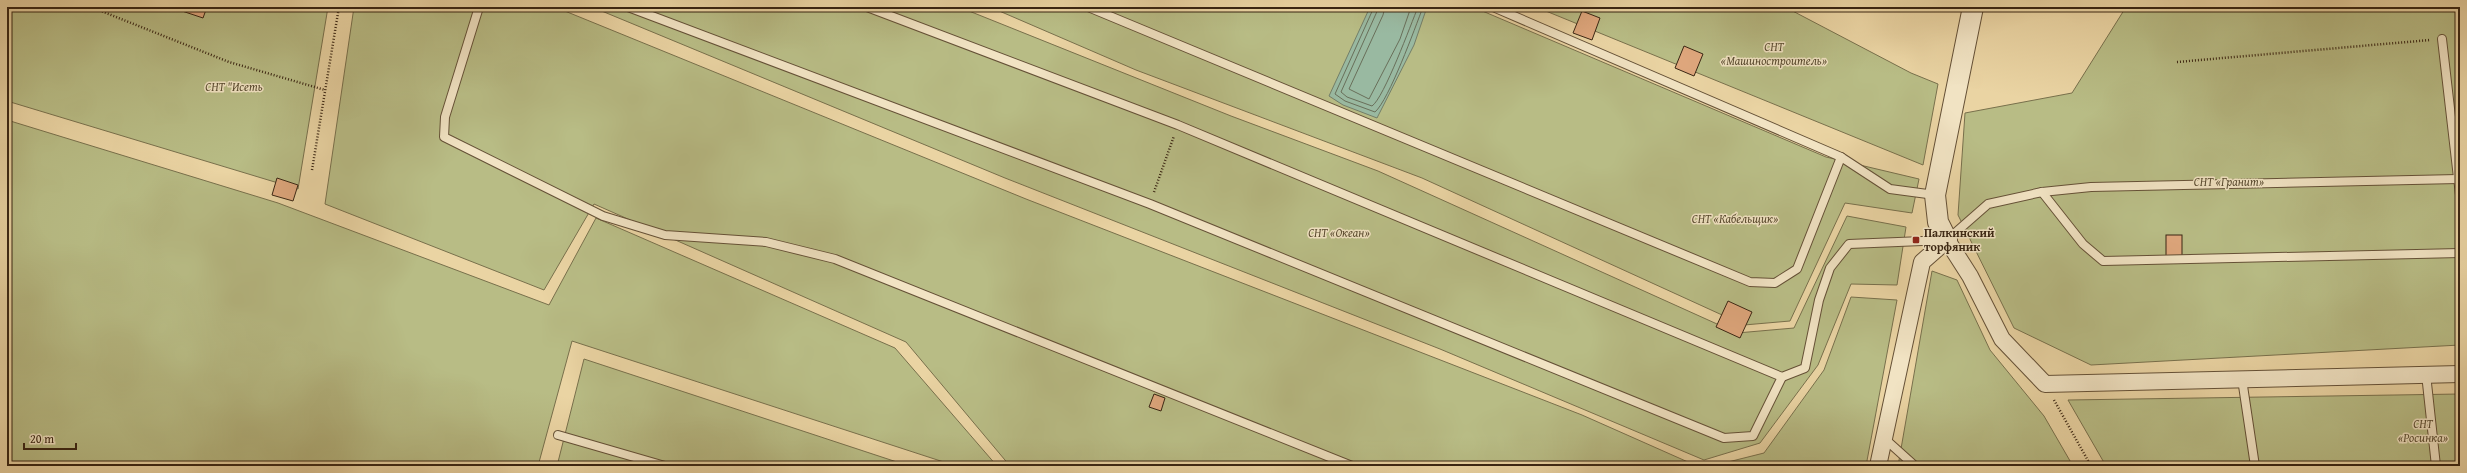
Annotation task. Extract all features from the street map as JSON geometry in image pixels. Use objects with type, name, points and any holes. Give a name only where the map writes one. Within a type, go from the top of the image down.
[{"type":"street","points":[[1973,7],[1935,195],[1938,222],[1947,240],[1970,276],[2002,339],[2045,384],[2460,374]]},
{"type":"street","points":[[1878,466],[1886,439],[1922,262],[1947,240]]},
{"type":"lane","points":[[479,7],[445,117],[444,137],[603,216],[665,235],[766,242],[834,259],[1352,466]]},
{"type":"lane","points":[[628,7],[1150,204],[1724,438],[1753,436],[1782,377],[1805,368],[1819,300],[1830,268],[1849,244],[1947,240],[1988,204],[2042,192],[2091,187],[2458,179]]},
{"type":"lane","points":[[867,7],[1178,125],[1782,377]]},
{"type":"lane","points":[[1088,7],[1750,282],[1775,283],[1797,269],[1841,157]]},
{"type":"lane","points":[[1493,7],[1841,157],[1890,189],[1935,195]]},
{"type":"lane","points":[[2442,39],[2460,195]]},
{"type":"lane","points":[[2042,192],[2083,244],[2103,261],[2460,253]]},
{"type":"lane","points":[[2426,374],[2436,466]]},
{"type":"lane","points":[[2242,379],[2255,466]]},
{"type":"lane","points":[[558,435],[665,466]]},
{"type":"lane","points":[[1886,439],[1915,466]]},
{"type":"path","points":[[91,7],[229,62],[325,90]]},
{"type":"path","points":[[312,170],[339,7]]},
{"type":"path","points":[[2177,62],[2442,39]]},
{"type":"path","points":[[1150,204],[1162,165],[1178,125]]},
{"type":"path","points":[[2045,384],[2091,466]]},
{"type":"green space","name":"СНТ \"Исеть","points":[[7,7],[328,7],[298,189],[7,101]]},
{"type":"green space","points":[[354,7],[555,7],[1026,199],[1582,415],[1697,466],[1010,466],[906,342],[594,204],[544,290],[325,204]]},
{"type":"green space","name":"СНТ «Океан»","points":[[592,7],[959,7],[1231,116],[1378,171],[1737,333],[1794,328],[1847,216],[1906,227],[1897,285],[1851,284],[1818,365],[1760,443],[1704,460],[1440,349],[1005,178]]},
{"type":"green space","name":"СНТ «Кабельщик»","points":[[990,7],[1473,7],[1826,157],[1919,179],[1912,213],[1845,203],[1790,321],[1744,325],[1422,178],[1136,70]]},
{"type":"green space","name":"СНТ «Машиностроитель»","points":[[1536,7],[1785,7],[1911,73],[1938,84],[1923,165]]},
{"type":"green space","name":"СНТ «Гранит»","points":[[2126,7],[2460,7],[2460,345],[2091,365],[2014,328],[1958,215],[1965,113],[2072,93]]},
{"type":"green space","points":[[7,120],[278,203],[549,305],[596,218],[895,348],[997,466],[956,466],[572,341],[538,466],[7,466]]},
{"type":"green space","points":[[1932,271],[1957,280],[1990,350],[2044,416],[2073,466],[1898,466]]},
{"type":"green space","points":[[1851,297],[1897,300],[1866,466],[1712,466],[1764,453],[1824,370]]},
{"type":"green space","points":[[584,359],[909,466],[557,466]]},
{"type":"green space","name":"СНТ «Росинка»","points":[[2460,394],[2460,466],[2106,466],[2068,400]]},
{"type":"water","points":[[1370,7],[1427,7],[1414,45],[1377,118],[1343,105],[1329,96]]},
{"type":"building","points":[[183,7],[207,7],[203,18],[182,11]]},
{"type":"building","points":[[1582,11],[1600,18],[1592,40],[1573,33]]},
{"type":"building","points":[[1684,46],[1703,54],[1694,76],[1675,68]]},
{"type":"building","points":[[277,178],[298,185],[293,201],[272,195]]},
{"type":"building","points":[[2166,235],[2182,235],[2182,257],[2166,257]]},
{"type":"building","points":[[1728,301],[1752,312],[1740,338],[1716,327]]},
{"type":"building","points":[[1154,394],[1165,398],[1161,411],[1149,407]]},
{"type":"place","name":"Палкинский торфяник","points":[[1916,240]]}]
